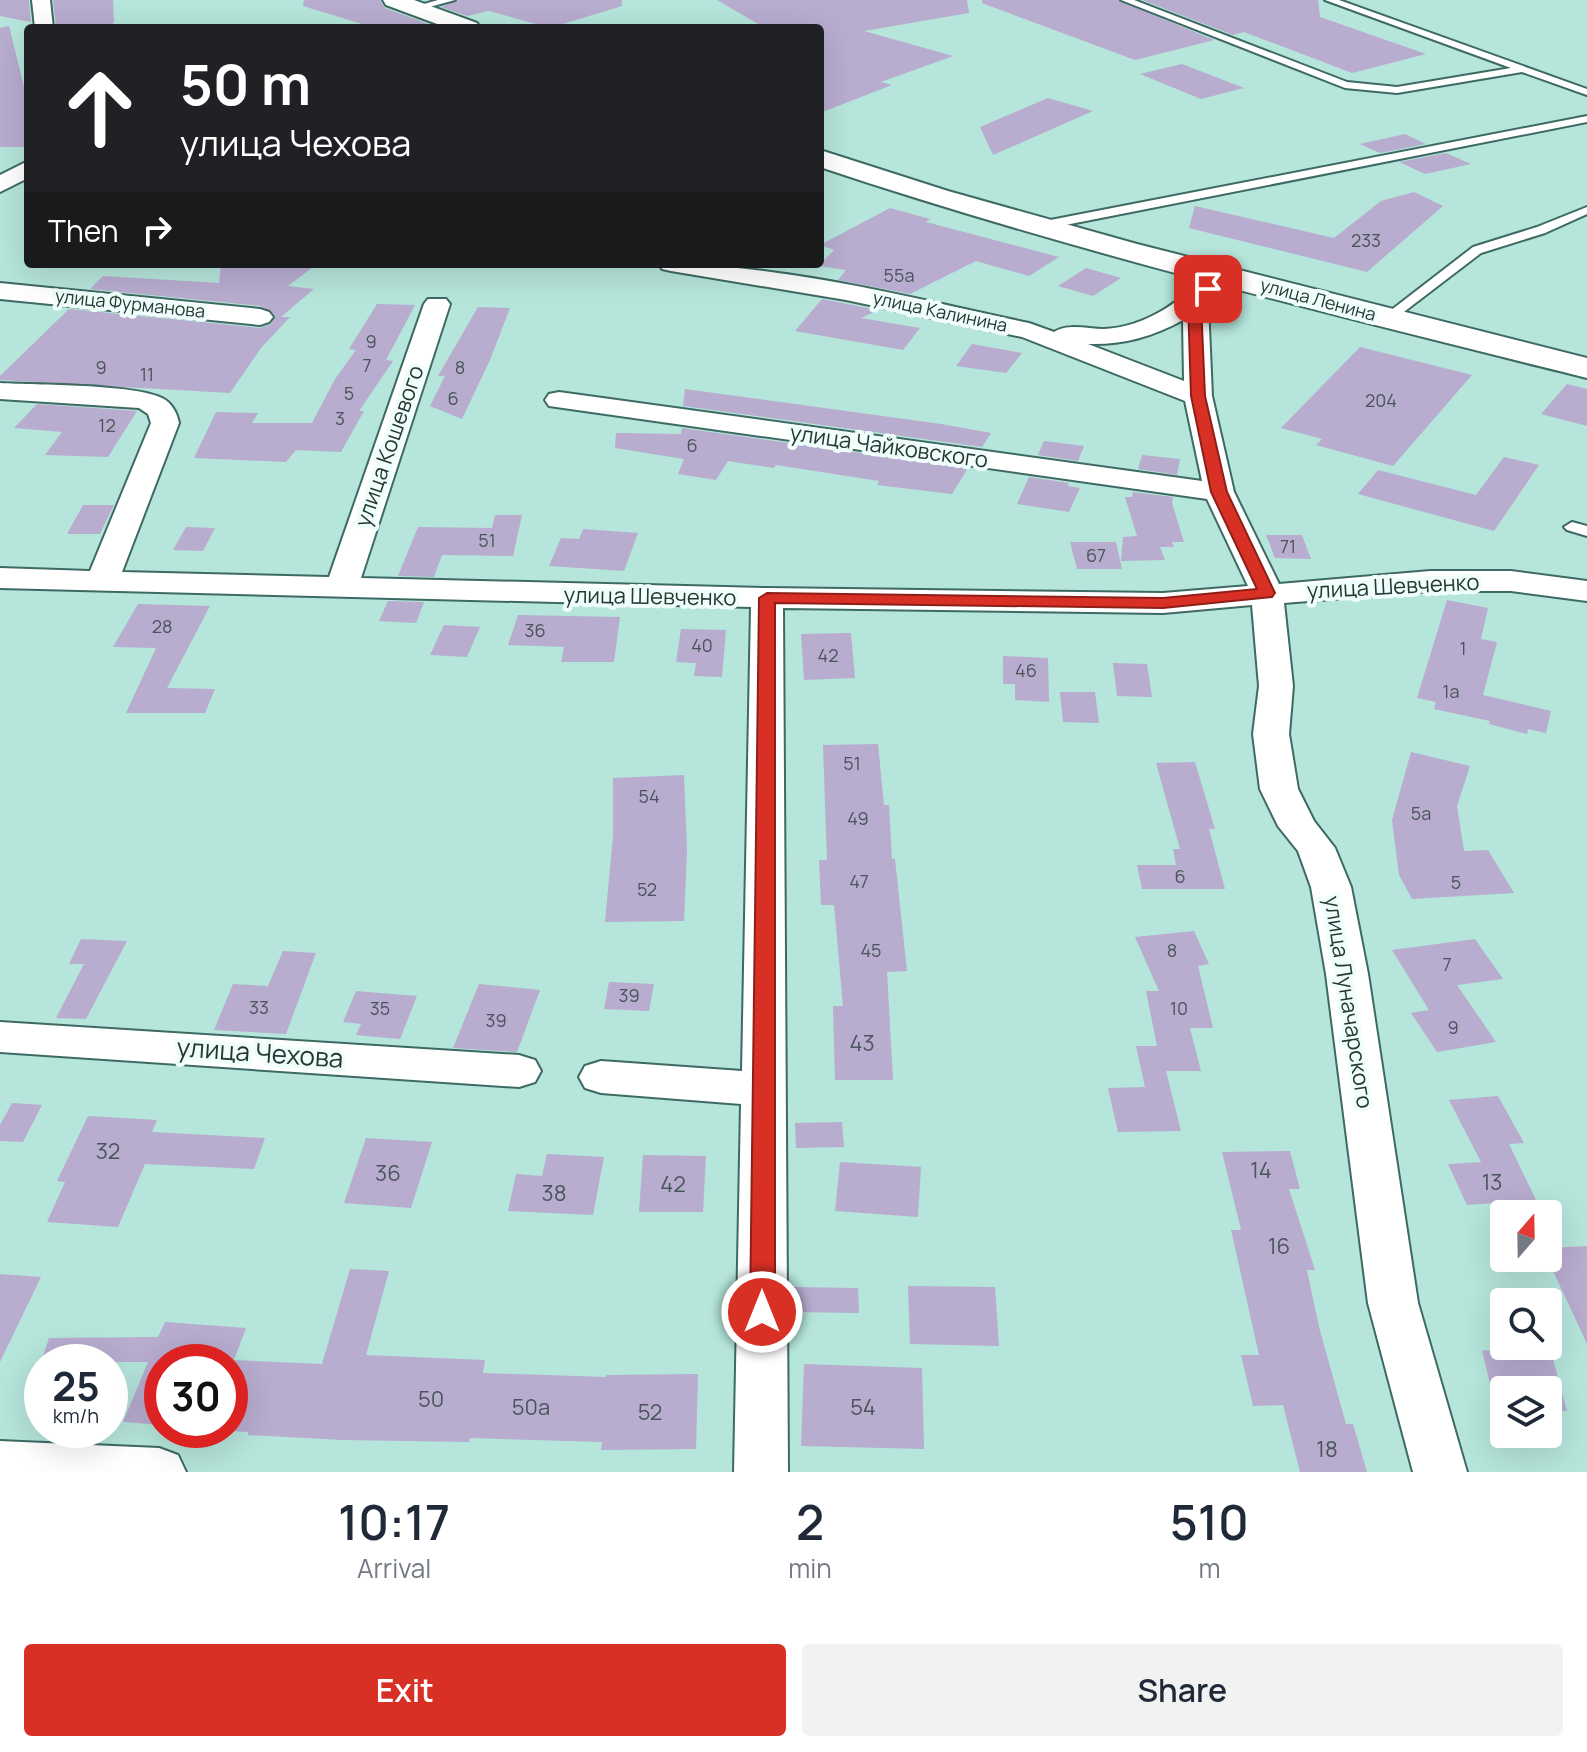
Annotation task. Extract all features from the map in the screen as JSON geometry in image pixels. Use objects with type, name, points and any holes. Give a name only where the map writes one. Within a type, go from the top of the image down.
[{"type":"street","points":[[41,0],[44,24]]},
{"type":"street","points":[[404,4],[458,24]]},
{"type":"street","name":"улица Ленина","points":[[824,159],[1040,226],[1587,368]]},
{"type":"street","points":[[0,164],[24,167]]},
{"type":"street","points":[[0,185],[24,170]]},
{"type":"street","name":"улица Калинина","points":[[696,268],[846,292],[1029,331],[1198,396]]},
{"type":"street","points":[[1029,331],[1117,337],[1150,330],[1195,302],[1222,275]]},
{"type":"street","name":"улица Фурманова","points":[[0,291],[260,317]]},
{"type":"street","name":"улица Луначарского","points":[[1195,302],[1198,396],[1219,492],[1267,593],[1276,686],[1271,734],[1279,789],[1297,826],[1316,848],[1331,887],[1347,974],[1393,1303],[1440,1472]]},
{"type":"street","name":"улица Кошевого","points":[[341,588],[437,304]]},
{"type":"street","points":[[0,391],[140,400],[155,403],[164,413],[165,423],[102,581]]},
{"type":"street","name":"улица Чайковского","points":[[559,400],[1219,492]]},
{"type":"street","name":"улица Шевченко","points":[[0,578],[767,598],[1163,603],[1473,580],[1587,591]]},
{"type":"street","points":[[761,1472],[767,598]]},
{"type":"street","name":"улица Чехова","points":[[0,1037],[519,1071]]},
{"type":"street","points":[[601,1077],[764,1089]]},
{"type":"street","points":[[0,1465],[159,1472]]},
{"type":"lane","points":[[404,4],[450,0]]},
{"type":"lane","points":[[1126,0],[1345,85],[1397,90],[1523,69]]},
{"type":"lane","points":[[1330,0],[1587,92]]},
{"type":"lane","points":[[1040,226],[1587,119]]},
{"type":"lane","points":[[1387,318],[1477,250],[1541,230],[1587,210]]},
{"type":"building","points":[[0,0],[29,0],[31,22],[0,16]]},
{"type":"building","points":[[53,0],[113,0],[114,23],[56,24]]},
{"type":"building","points":[[304,0],[380,0],[385,8],[428,24],[362,24],[303,6]]},
{"type":"building","points":[[458,0],[622,0],[622,6],[563,24],[536,24],[489,11],[467,16],[441,7]]},
{"type":"building","points":[[717,0],[967,0],[969,13],[864,31],[953,56],[881,82],[892,85],[824,111],[824,24],[758,24]]},
{"type":"building","points":[[982,0],[1118,0],[1214,40],[1135,60],[982,3]]},
{"type":"building","points":[[1142,0],[1318,0],[1320,17],[1426,54],[1352,73],[1244,32],[1233,35]]},
{"type":"building","points":[[9,26],[24,87],[24,147],[0,147],[0,28]]},
{"type":"building","points":[[1182,64],[1244,88],[1201,99],[1140,74]]},
{"type":"building","points":[[1048,98],[1093,111],[993,155],[980,127]]},
{"type":"building","points":[[1405,134],[1426,144],[1380,153],[1360,144]]},
{"type":"building","points":[[1446,153],[1471,164],[1425,174],[1399,162]]},
{"type":"building","points":[[1414,192],[1443,206],[1367,272],[1189,228],[1195,206],[1334,238],[1381,201]]},
{"type":"building","points":[[890,208],[930,219],[926,222],[1059,257],[1029,276],[976,261],[910,294],[838,280],[846,270],[824,267],[824,260],[834,250],[824,246],[824,243]]},
{"type":"building","points":[[221,268],[312,268],[288,286],[314,289],[281,317],[290,317],[261,348],[230,393],[0,380],[0,376],[69,309],[260,328],[271,324],[275,315],[260,306],[90,289],[103,276],[219,283]]},
{"type":"building","points":[[1086,268],[1121,278],[1093,296],[1058,286]]},
{"type":"building","points":[[822,299],[878,310],[861,318],[920,328],[903,350],[795,331]]},
{"type":"building","points":[[377,304],[415,305],[386,360],[393,361],[359,411],[364,411],[341,452],[296,450],[286,462],[194,458],[216,412],[258,413],[252,423],[312,423],[335,379],[356,350],[349,349]]},
{"type":"building","points":[[478,307],[510,308],[462,419],[430,406],[445,376],[438,376]]},
{"type":"building","points":[[972,344],[1022,353],[1006,373],[956,366]]},
{"type":"building","points":[[1360,347],[1472,375],[1393,466],[1316,445],[1322,439],[1281,428]]},
{"type":"building","points":[[1567,384],[1587,389],[1587,426],[1541,414]]},
{"type":"building","points":[[685,389],[991,433],[982,447],[683,406]]},
{"type":"building","points":[[37,404],[137,411],[108,457],[45,455],[62,432],[14,428]]},
{"type":"building","points":[[682,428],[968,468],[952,494],[877,485],[879,481],[776,465],[774,468],[728,461],[716,480],[678,474],[684,459],[615,448],[616,433],[681,434]]},
{"type":"building","points":[[1044,441],[1084,446],[1078,461],[1038,455]]},
{"type":"building","points":[[1142,455],[1180,459],[1177,475],[1138,469]]},
{"type":"building","points":[[1504,457],[1539,465],[1494,531],[1358,494],[1378,470],[1476,495]]},
{"type":"building","points":[[1029,477],[1069,483],[1068,486],[1080,488],[1069,512],[1017,504]]},
{"type":"building","points":[[1133,492],[1173,497],[1184,542],[1172,542],[1174,547],[1160,547],[1165,560],[1121,561],[1123,537],[1137,536],[1125,497],[1132,497]]},
{"type":"building","points":[[83,505],[114,505],[100,534],[67,534]]},
{"type":"building","points":[[495,515],[522,515],[513,556],[442,555],[434,577],[398,576],[418,527],[492,528]]},
{"type":"building","points":[[186,527],[215,528],[203,551],[173,550]]},
{"type":"building","points":[[583,529],[638,533],[624,571],[549,566],[561,538],[579,539]]},
{"type":"building","points":[[1266,535],[1302,535],[1311,559],[1275,558]]},
{"type":"building","points":[[1070,542],[1116,542],[1122,569],[1077,569]]},
{"type":"building","points":[[1447,600],[1488,608],[1481,639],[1497,642],[1483,695],[1551,711],[1546,733],[1528,729],[1527,734],[1489,724],[1490,721],[1434,709],[1436,702],[1417,698]]},
{"type":"building","points":[[388,601],[424,602],[416,623],[379,621]]},
{"type":"building","points":[[138,604],[210,606],[167,688],[215,689],[205,713],[126,713],[156,648],[113,647]]},
{"type":"building","points":[[518,615],[620,617],[614,662],[561,662],[564,647],[508,645]]},
{"type":"building","points":[[444,625],[480,627],[467,657],[430,655]]},
{"type":"building","points":[[681,629],[726,630],[722,677],[694,676],[696,663],[676,662]]},
{"type":"building","points":[[851,633],[855,678],[804,680],[801,634]]},
{"type":"building","points":[[1003,656],[1048,658],[1049,702],[1015,700],[1015,684],[1003,684]]},
{"type":"building","points":[[1113,663],[1147,664],[1152,697],[1117,696]]},
{"type":"building","points":[[1060,692],[1095,692],[1099,723],[1063,722]]},
{"type":"building","points":[[878,744],[884,805],[889,805],[892,859],[895,859],[907,971],[887,972],[893,1080],[835,1080],[833,1006],[843,1006],[834,905],[821,905],[819,860],[827,860],[823,745]]},
{"type":"building","points":[[1411,752],[1470,766],[1457,806],[1464,851],[1488,850],[1514,893],[1412,899],[1399,875],[1392,820]]},
{"type":"building","points":[[1195,762],[1215,829],[1209,829],[1225,889],[1142,889],[1137,865],[1176,865],[1173,849],[1180,849],[1156,763]]},
{"type":"building","points":[[684,775],[687,850],[684,921],[605,922],[613,836],[613,778]]},
{"type":"building","points":[[1194,931],[1209,964],[1198,966],[1213,1028],[1190,1028],[1201,1071],[1166,1071],[1181,1131],[1118,1132],[1108,1088],[1145,1087],[1136,1046],[1157,1046],[1146,991],[1159,991],[1135,937]]},
{"type":"building","points":[[81,939],[127,941],[86,1019],[56,1018],[84,964],[69,964]]},
{"type":"building","points":[[1475,939],[1503,979],[1457,985],[1496,1042],[1437,1052],[1411,1013],[1429,1010],[1392,950]]},
{"type":"building","points":[[283,951],[316,953],[286,1034],[214,1030],[233,984],[268,986]]},
{"type":"building","points":[[609,982],[654,984],[649,1011],[604,1009]]},
{"type":"building","points":[[479,984],[540,990],[517,1052],[453,1048]]},
{"type":"building","points":[[356,991],[417,996],[400,1039],[356,1035],[361,1024],[343,1022]]},
{"type":"building","points":[[1498,1096],[1524,1143],[1509,1144],[1536,1200],[1490,1200],[1490,1203],[1467,1205],[1448,1164],[1481,1162],[1449,1100]]},
{"type":"building","points":[[12,1103],[42,1105],[23,1142],[0,1141],[0,1125]]},
{"type":"building","points":[[88,1116],[157,1120],[152,1132],[265,1138],[254,1169],[145,1164],[118,1227],[47,1222],[65,1182],[57,1181]]},
{"type":"building","points":[[842,1122],[844,1147],[796,1148],[795,1123]]},
{"type":"building","points":[[366,1138],[432,1142],[411,1208],[344,1203]]},
{"type":"building","points":[[1290,1151],[1300,1189],[1289,1189],[1315,1270],[1307,1270],[1319,1327],[1346,1424],[1353,1424],[1367,1472],[1300,1472],[1283,1405],[1253,1406],[1241,1355],[1259,1355],[1231,1230],[1241,1230],[1222,1152]]},
{"type":"building","points":[[547,1154],[604,1157],[593,1215],[508,1211],[516,1174],[542,1176]]},
{"type":"building","points":[[643,1155],[706,1156],[703,1212],[639,1212]]},
{"type":"building","points":[[840,1162],[921,1167],[918,1217],[835,1211]]},
{"type":"building","points":[[1587,1246],[1587,1344],[1554,1272],[1562,1272],[1562,1247]]},
{"type":"building","points":[[350,1269],[389,1271],[366,1355],[485,1360],[483,1373],[606,1377],[698,1374],[696,1449],[601,1450],[602,1442],[470,1438],[469,1442],[342,1440],[248,1435],[248,1361],[322,1364]]},
{"type":"building","points":[[0,1274],[41,1277],[0,1362]]},
{"type":"building","points":[[908,1286],[995,1287],[999,1346],[910,1344]]},
{"type":"building","points":[[792,1287],[858,1288],[859,1313],[792,1312]]},
{"type":"building","points":[[165,1322],[246,1328],[240,1344],[144,1344],[144,1362],[128,1362],[128,1344],[47,1344],[49,1338],[158,1337]]},
{"type":"building","points":[[1482,1350],[1490,1351],[1490,1360],[1553,1360],[1558,1376],[1490,1376],[1490,1384]]},
{"type":"building","points":[[804,1364],[922,1368],[924,1449],[801,1446]]},
{"type":"building","points":[[144,1372],[144,1424],[128,1422],[128,1410]]},
{"type":"building","points":[[1562,1392],[1567,1411],[1562,1411]]},
{"type":"route","points":[[762,1312],[767,598],[1163,603],[1267,593],[1219,492],[1198,396],[1195,302],[1208,289]]}]
